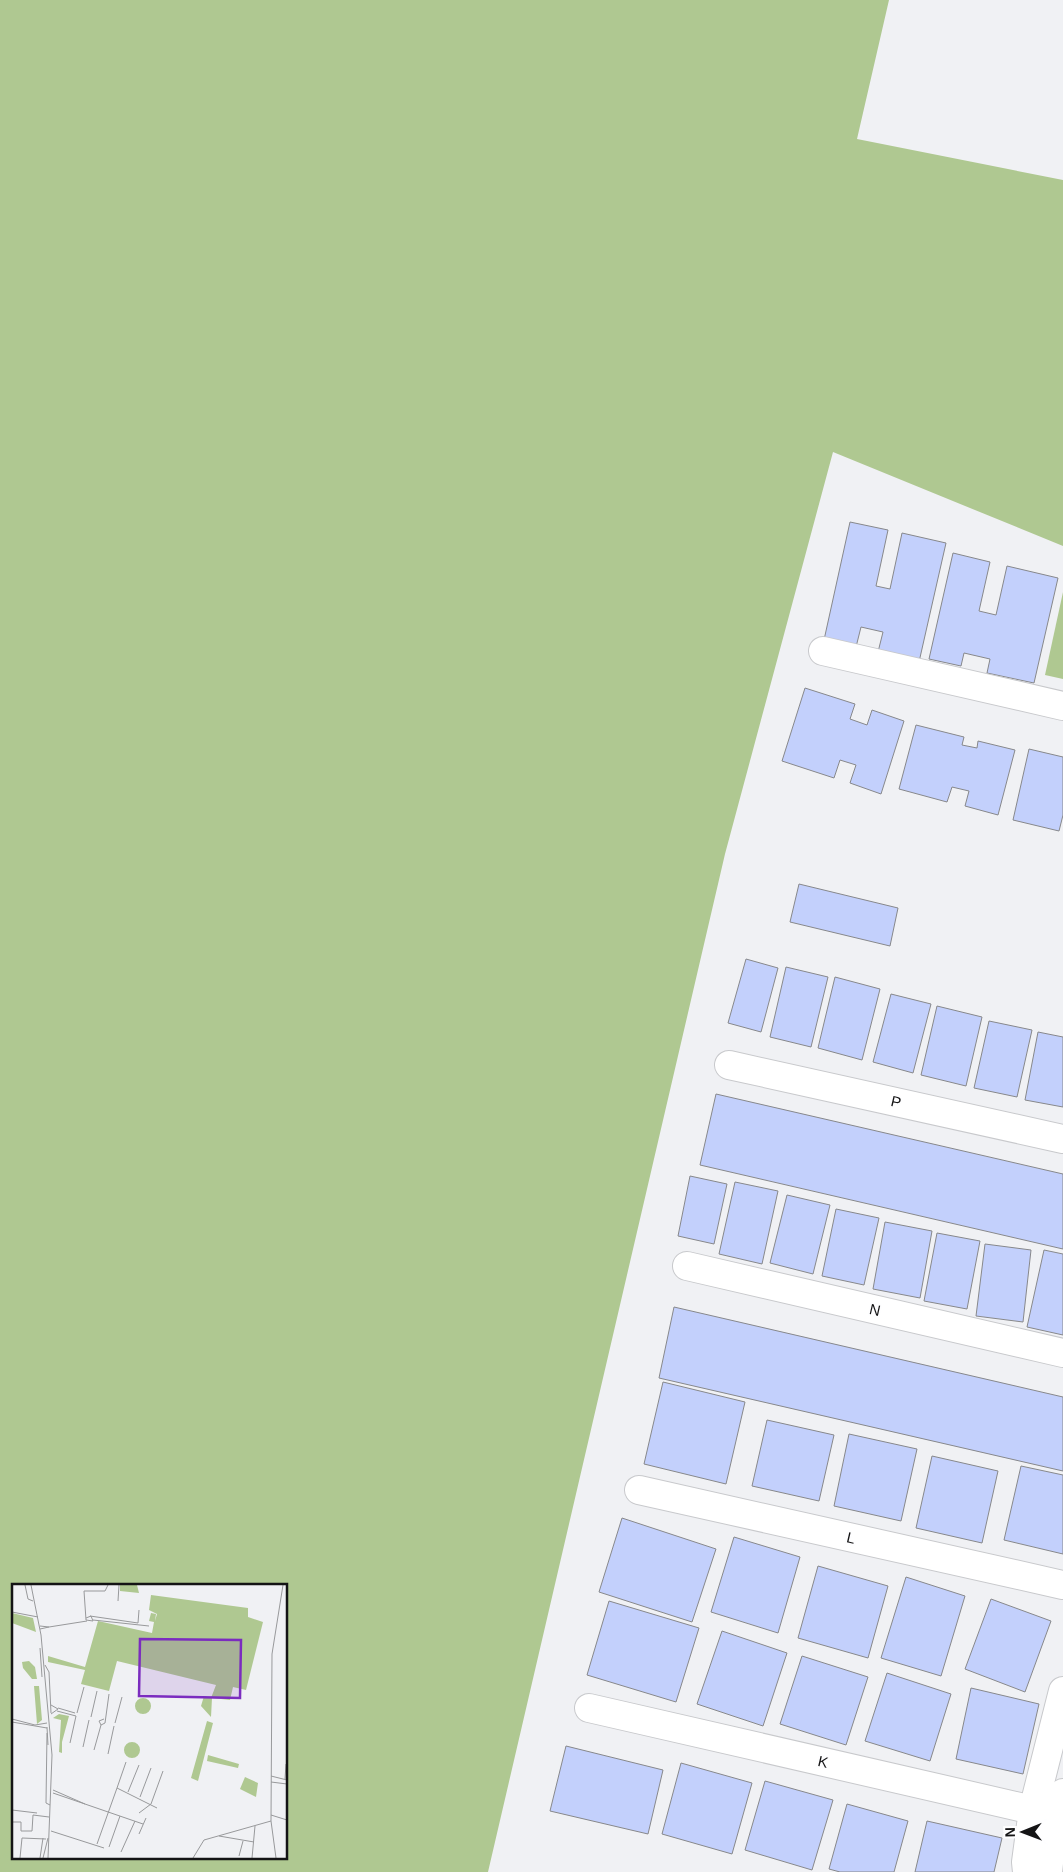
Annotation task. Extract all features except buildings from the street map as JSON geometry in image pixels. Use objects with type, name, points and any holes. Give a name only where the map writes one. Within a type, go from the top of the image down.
[{"type":"lane","points":[[823,651],[1063,706]]},
{"type":"lane","name":"P","points":[[729,1065],[1063,1139]]},
{"type":"lane","name":"N","points":[[687,1266],[1063,1353]]},
{"type":"lane","name":"L","points":[[639,1490],[1063,1585]]},
{"type":"lane","points":[[1048,1872],[1051,1805],[1063,1691]]},
{"type":"lane","name":"K","points":[[589,1708],[1051,1805]]},
{"type":"lane","points":[[1027,1872],[1026,1862],[1051,1805]]},
{"type":"green space","points":[[0,0],[889,0],[857,139],[1063,180],[1063,546],[833,452],[725,854],[488,1872],[0,1872]]},
{"type":"green space","points":[[1063,592],[1063,679],[1045,675]]}]
